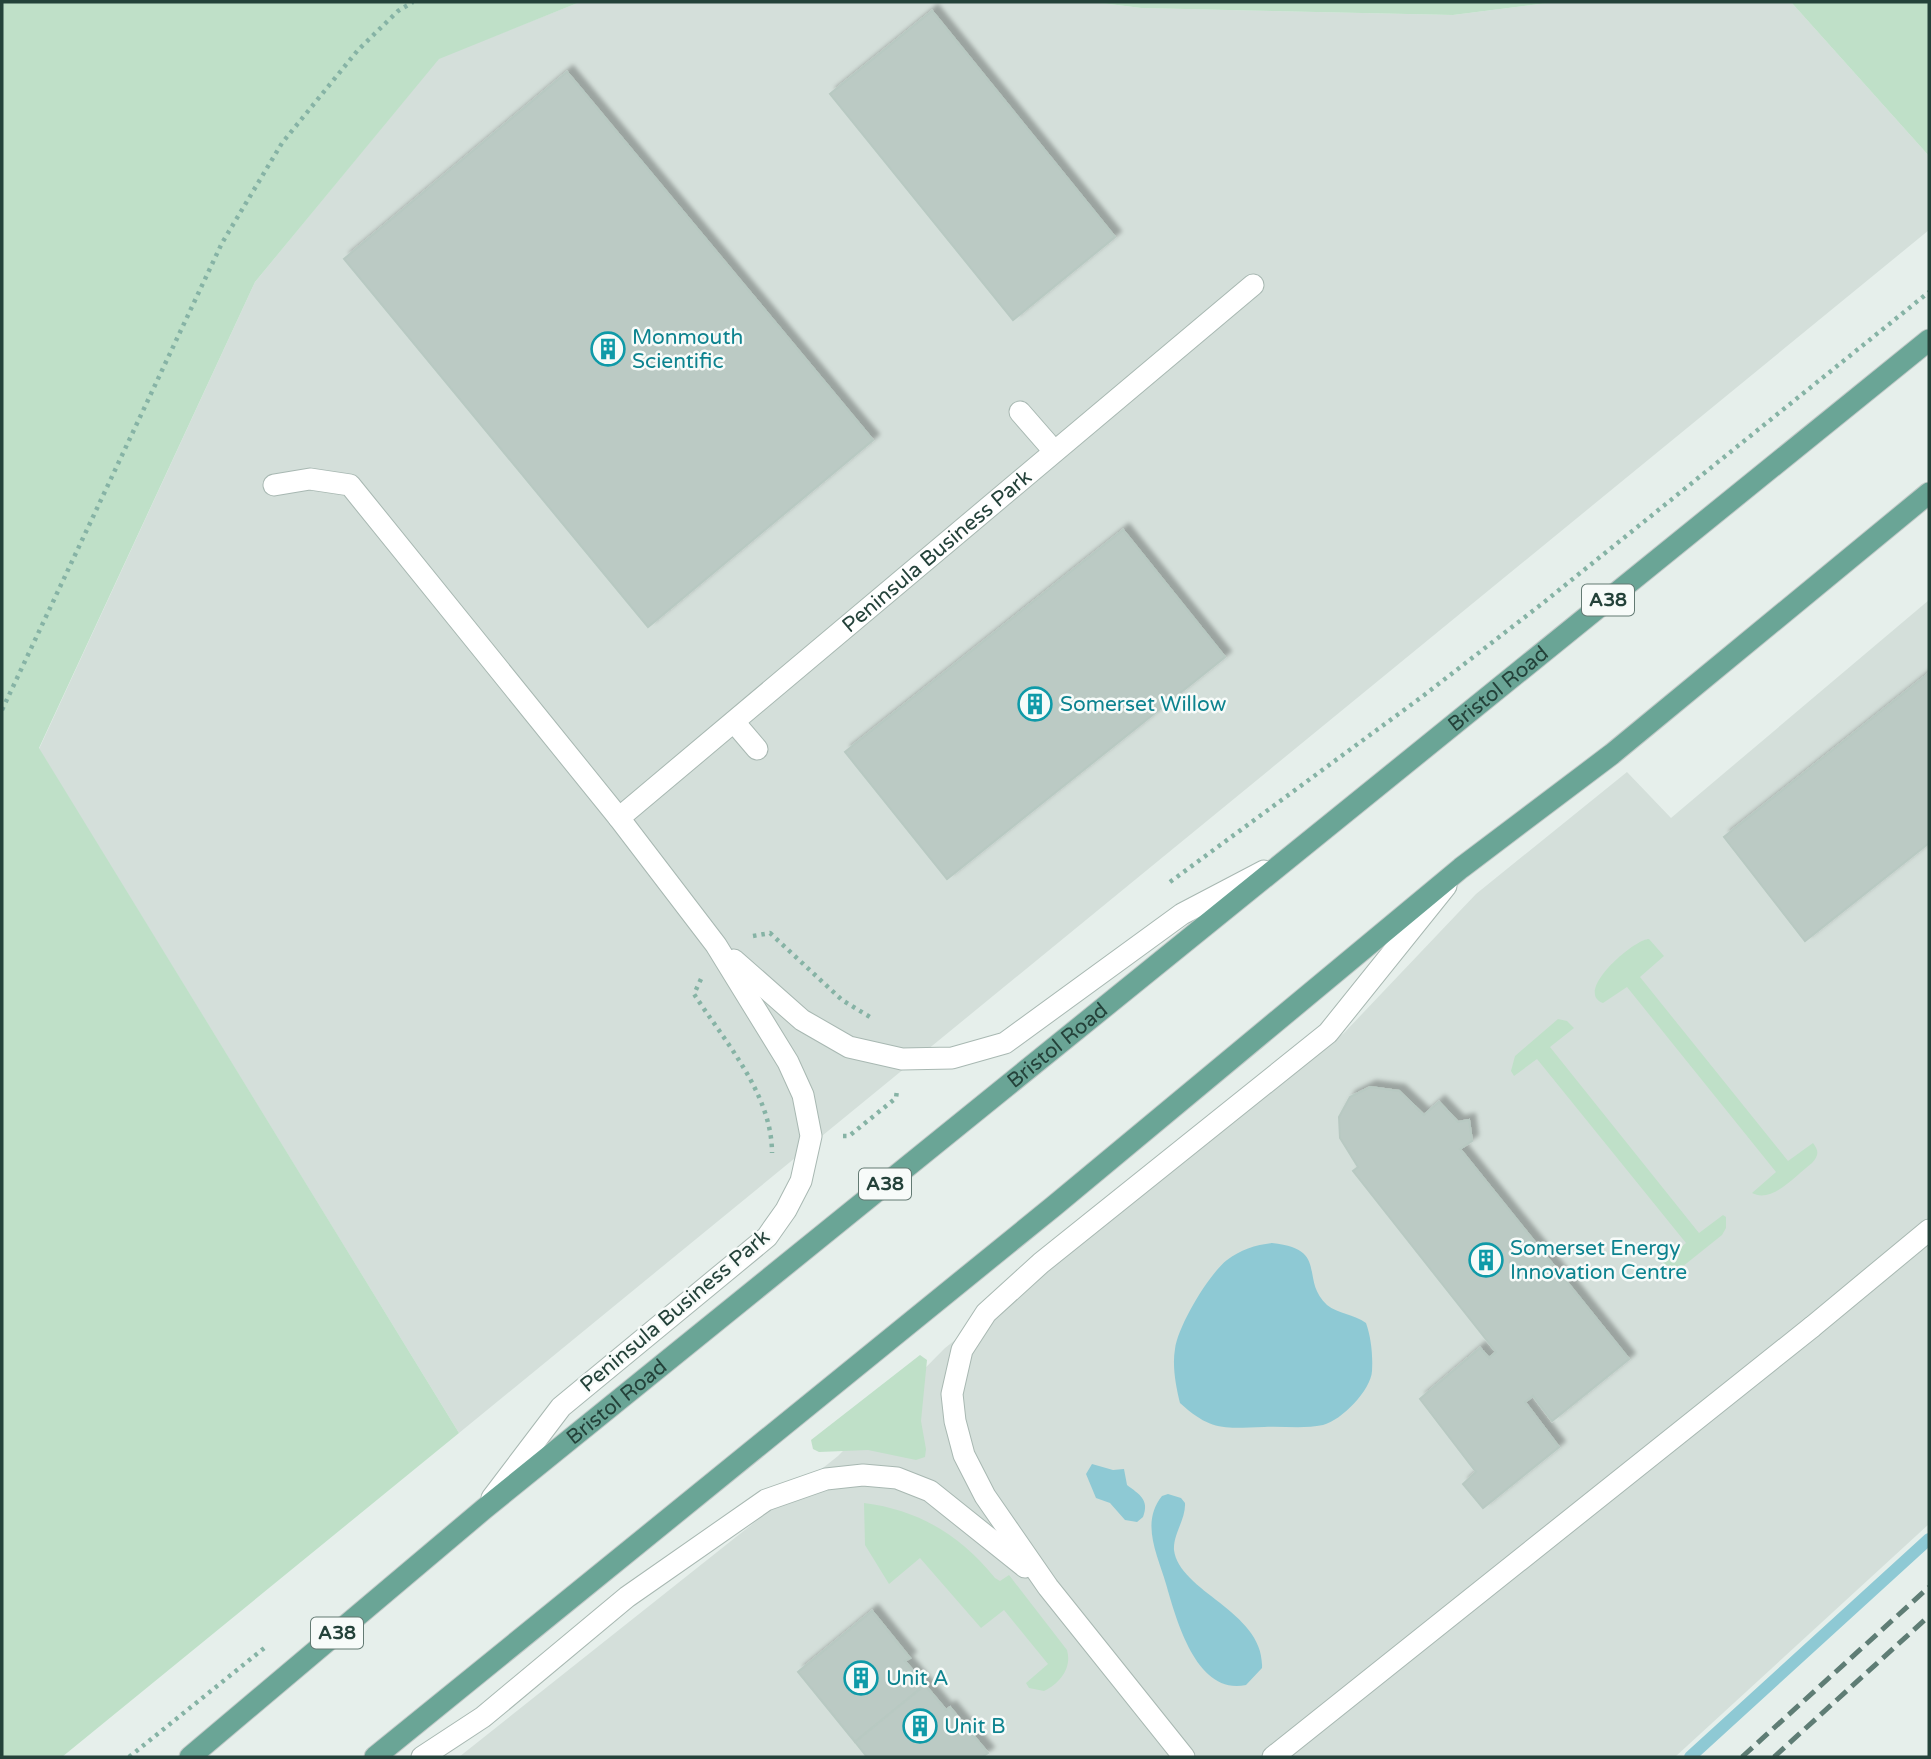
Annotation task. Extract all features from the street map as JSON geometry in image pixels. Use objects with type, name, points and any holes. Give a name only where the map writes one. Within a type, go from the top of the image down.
[{"type":"main road","name":"Bristol Road","points":[[190,1757],[484,1508],[1929,341]]},
{"type":"main road","points":[[375,1757],[1043,1215],[1461,869],[1612,754],[1929,493]]},
{"type":"street","name":"Peninsula Business Park","points":[[619,818],[1253,285]]},
{"type":"street","points":[[1020,412],[1054,450]]},
{"type":"street","name":"Peninsula Business Park","points":[[274,485],[310,479],[350,485],[619,818],[716,944],[788,1062],[803,1095],[811,1136],[801,1181],[786,1210],[767,1237],[561,1407],[484,1508]]},
{"type":"street","points":[[734,722],[757,749]]},
{"type":"street","name":"Peninsula Business Park","points":[[716,944],[802,1020],[849,1047],[902,1059],[952,1058],[1005,1043],[1182,914],[1286,860]]},
{"type":"street","points":[[1184,1757],[1048,1587],[985,1496],[964,1455],[955,1421],[952,1394],[962,1350],[986,1313],[1041,1263],[1328,1033],[1461,869]]},
{"type":"street","points":[[1273,1757],[1812,1327],[1929,1230]]},
{"type":"street","points":[[422,1757],[482,1717],[627,1597],[766,1500],[826,1479],[863,1475],[897,1478],[930,1490],[1048,1587]]},
{"type":"path","points":[[2,710],[222,243],[282,143],[358,50],[398,11],[413,2]]},
{"type":"path","points":[[1165,885],[1423,696],[1543,603],[1929,292]]},
{"type":"path","points":[[772,1163],[772,1132],[763,1102],[694,993],[716,944],[770,933],[842,1000],[872,1018]]},
{"type":"path","points":[[811,1136],[849,1136],[896,1098],[902,1059]]},
{"type":"path","points":[[129,1757],[278,1637]]},
{"type":"shaded area","points":[[580,2],[1093,2],[1141,8],[1453,15],[1555,2],[1791,2],[1929,156],[1929,230],[459,1433],[39,749],[255,282],[439,58]]},
{"type":"shaded area","points":[[1929,600],[1929,1524],[1675,1757],[459,1757],[838,1456],[945,1348],[1344,1033],[1476,894],[1627,772],[1671,818]]},
{"type":"green space","points":[[580,2],[439,59],[255,282],[39,748],[459,1433],[62,1757],[2,1757],[2,3]]},
{"type":"green space","points":[[1093,2],[1555,2],[1453,15],[1141,8]]},
{"type":"green space","points":[[1791,2],[1929,2],[1929,156]]},
{"type":"green space","points":[[1649,939],[1664,956],[1640,977],[1788,1161],[1813,1143],[1816,1148],[1817,1155],[1812,1163],[1776,1192],[1768,1195],[1752,1193],[1776,1172],[1627,987],[1603,1003],[1596,997],[1595,988],[1609,967],[1631,947]]},
{"type":"green space","points":[[1558,1019],[1567,1021],[1574,1028],[1550,1047],[1699,1233],[1723,1215],[1726,1217],[1726,1228],[1722,1235],[1682,1267],[1674,1269],[1662,1263],[1686,1243],[1537,1059],[1514,1076],[1511,1071],[1515,1056]]},
{"type":"green space","points":[[920,1355],[927,1360],[921,1421],[925,1457],[916,1460],[868,1450],[819,1452],[813,1449],[811,1440]]},
{"type":"green space","points":[[864,1503],[884,1506],[920,1518],[953,1537],[995,1578],[1000,1581],[1009,1575],[1067,1650],[1068,1662],[1060,1679],[1044,1691],[1029,1688],[1026,1683],[1048,1664],[1004,1610],[981,1628],[920,1558],[889,1584],[865,1545]]},
{"type":"water","points":[[1272,1243],[1290,1246],[1301,1252],[1308,1258],[1319,1295],[1327,1305],[1366,1323],[1372,1352],[1370,1379],[1367,1387],[1347,1411],[1323,1425],[1238,1428],[1210,1424],[1180,1403],[1174,1369],[1177,1339],[1195,1302],[1219,1267],[1242,1251]]},
{"type":"water","points":[[1092,1464],[1113,1470],[1124,1469],[1127,1485],[1144,1502],[1143,1517],[1137,1522],[1125,1520],[1110,1503],[1096,1498],[1086,1474]]},
{"type":"water","points":[[1168,1494],[1181,1498],[1185,1503],[1184,1515],[1174,1544],[1179,1565],[1190,1578],[1237,1617],[1250,1632],[1259,1649],[1262,1668],[1246,1685],[1229,1685],[1214,1679],[1201,1667],[1183,1634],[1155,1551],[1151,1528],[1156,1506],[1162,1496]]},
{"type":"building","points":[[932,11],[1115,237],[1013,320],[830,94]]},
{"type":"building","name":"Monmouth Scientific","points":[[567,72],[873,440],[648,627],[344,259]]},
{"type":"building","name":"Somerset Willow","points":[[1123,530],[1225,657],[947,879],[845,752]]},
{"type":"building","points":[[1929,673],[1929,843],[1805,941],[1724,837]]},
{"type":"building","name":"Somerset Energy Innovation Centre","points":[[1370,1087],[1399,1091],[1424,1115],[1439,1102],[1458,1122],[1469,1120],[1472,1141],[1460,1149],[1629,1359],[1552,1421],[1533,1396],[1525,1402],[1559,1447],[1483,1508],[1463,1484],[1476,1472],[1420,1399],[1480,1348],[1489,1358],[1496,1352],[1353,1171],[1358,1167],[1340,1138],[1339,1117],[1350,1097]]},
{"type":"building","name":"Unit A","points":[[872,1611],[910,1658],[905,1661],[925,1685],[855,1742],[798,1672]]},
{"type":"building","name":"Unit B","points":[[925,1685],[946,1710],[950,1707],[988,1753],[982,1757],[867,1757],[855,1742]]},
{"type":"waterway","points":[[1690,1757],[1929,1539]]},
{"type":"railway","points":[[1742,1757],[1929,1587]]},
{"type":"railway","points":[[1774,1757],[1929,1616]]},
{"type":"place","name":"Monmouth Scientific","points":[[608,349]]},
{"type":"place","name":"Somerset Willow","points":[[1035,704]]},
{"type":"place","name":"Somerset Energy Innovation Centre","points":[[1486,1260]]},
{"type":"place","name":"Unit A","points":[[861,1678]]},
{"type":"place","name":"Unit B","points":[[920,1726]]}]
